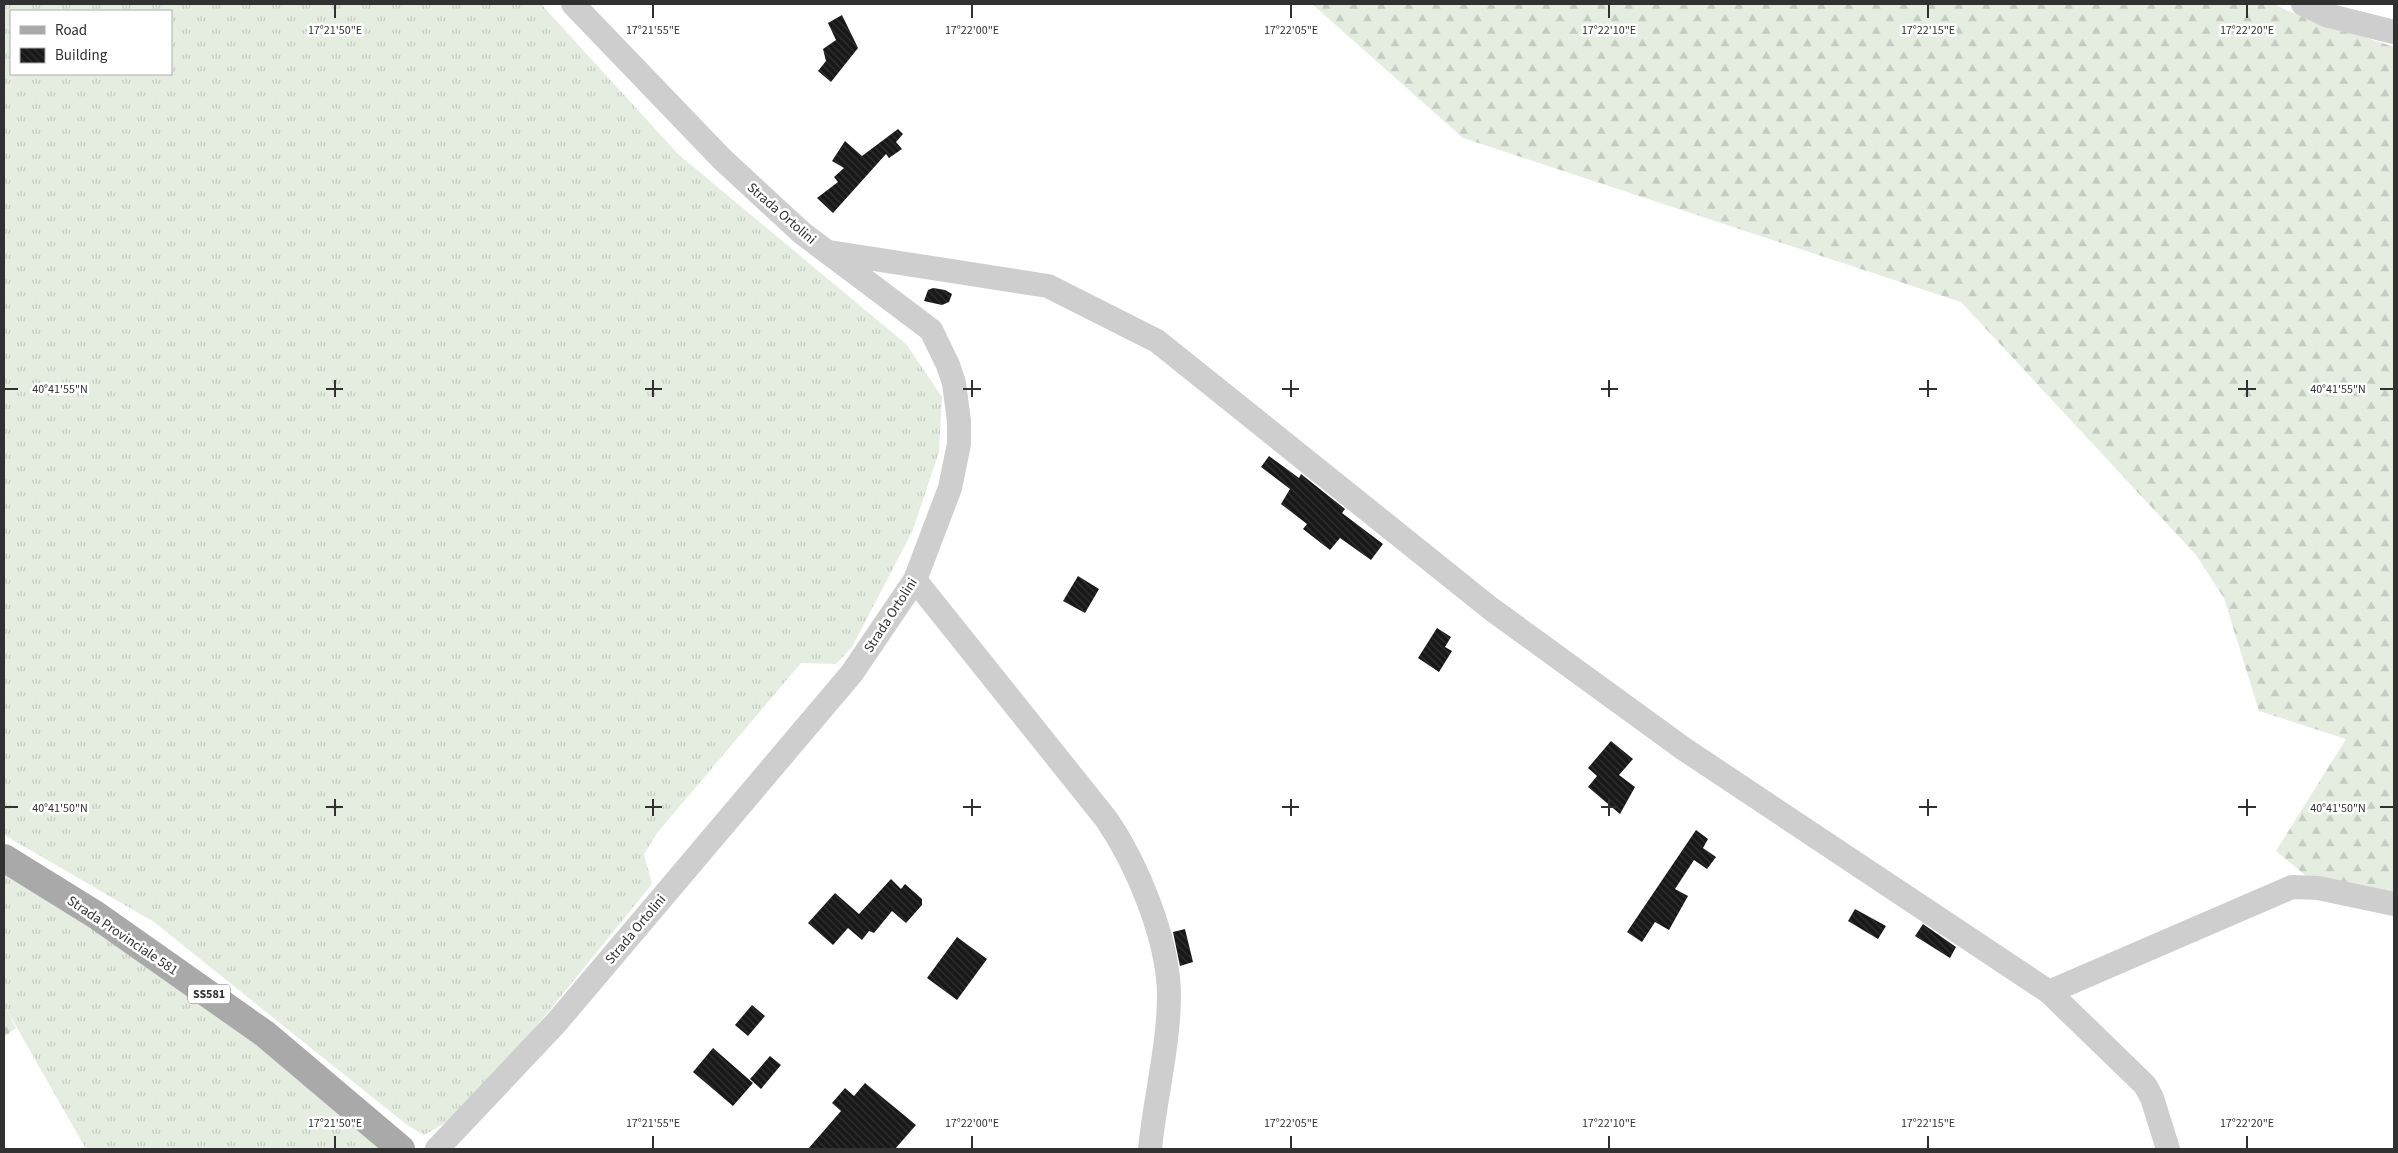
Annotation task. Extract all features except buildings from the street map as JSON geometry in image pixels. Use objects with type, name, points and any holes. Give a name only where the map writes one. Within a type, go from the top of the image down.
[{"type":"main road","name":"Strada Provinciale 581","points":[[4,858],[96,915],[265,1034],[401,1149]]},
{"type":"street","name":"Strada Ortolini","points":[[437,1149],[556,1023],[845,680],[915,580],[956,467],[960,422],[954,384],[948,365],[931,330],[802,233],[722,159],[572,4]]},
{"type":"street","points":[[2303,4],[2326,15],[2394,32]]},
{"type":"street","points":[[829,252],[1048,286],[1158,341],[1490,608],[1684,750],[2050,992],[2145,1085],[2152,1098],[2168,1149]]},
{"type":"street","points":[[915,580],[1108,820],[1124,845],[1141,881],[1166,964],[1169,993],[1167,1025],[1150,1149]]},
{"type":"street","points":[[2050,992],[2292,887],[2318,888],[2394,904]]},
{"type":"green space","points":[[4,4],[541,4],[678,154],[906,344],[942,397],[939,452],[913,530],[852,647],[836,664],[801,663],[657,833],[644,854],[652,884],[523,1043],[447,1122],[424,1135],[407,1125],[154,922],[4,835]]},
{"type":"green space","points":[[1312,4],[2274,4],[2288,11],[2394,47],[2394,899],[2311,880],[2276,851],[2346,739],[2259,711],[2224,598],[2196,555],[1961,302],[1463,138]]},
{"type":"green space","points":[[4,867],[166,967],[385,1149],[86,1149],[4,1005]]},
{"type":"green space","points":[[4,1005],[16,1028],[4,1037]]}]
